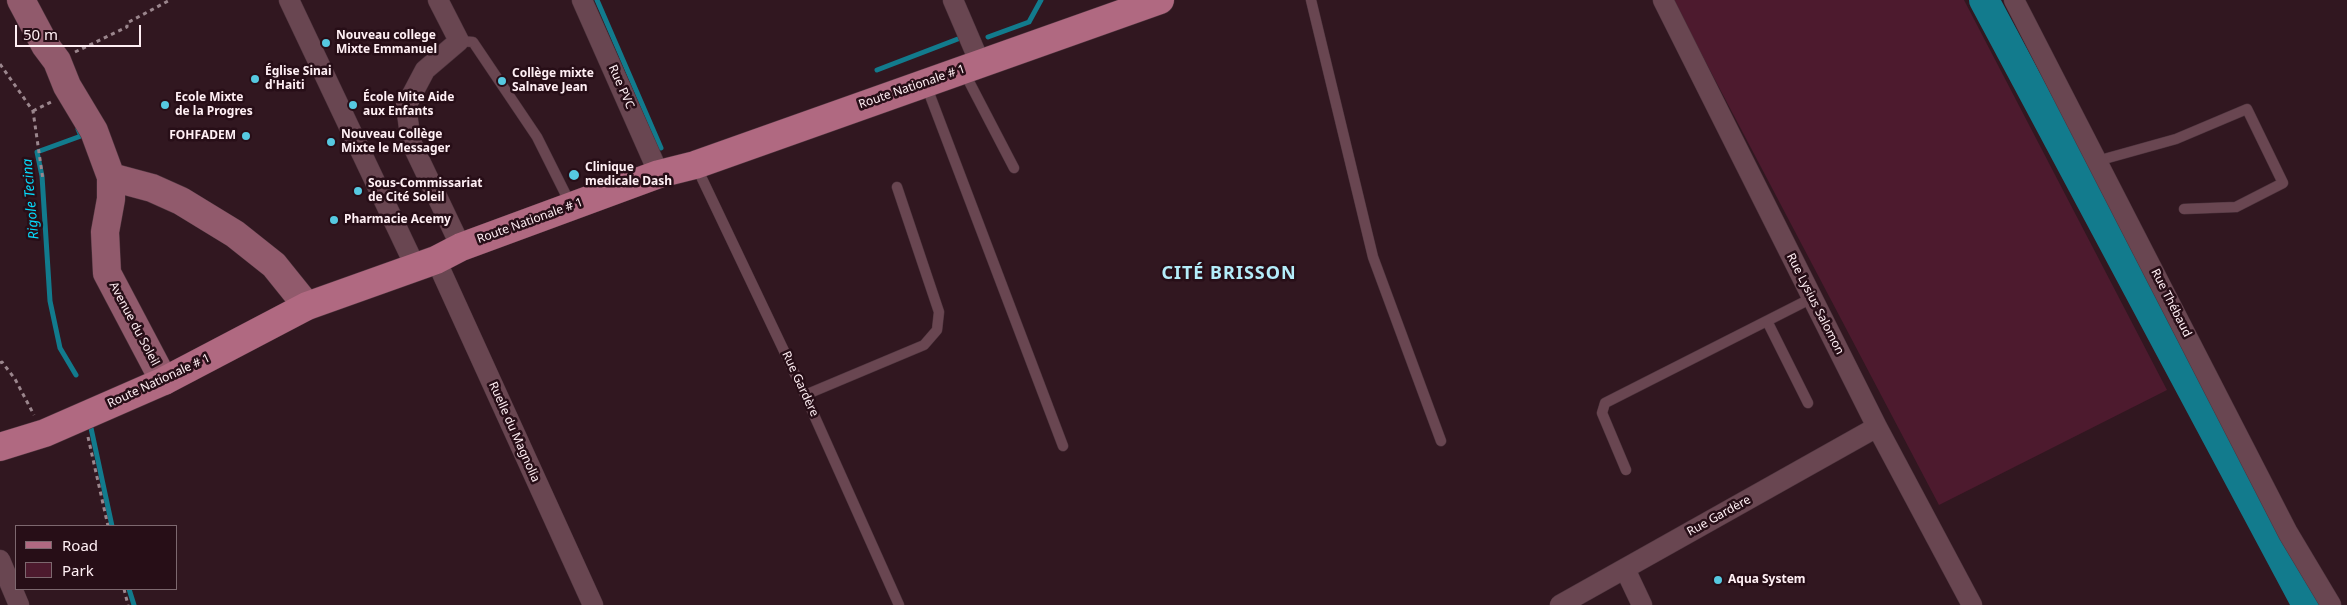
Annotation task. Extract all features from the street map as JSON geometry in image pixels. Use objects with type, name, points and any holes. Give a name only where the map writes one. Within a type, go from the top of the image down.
[{"type":"main road","name":"Avenue du Soleil","points":[[21,0],[45,45],[57,61],[67,86],[94,131],[111,176],[111,199],[105,232],[107,273],[164,381]]},
{"type":"main road","name":"Route Nationale # 1","points":[[0,447],[45,434],[164,381],[308,306],[426,263],[461,247],[659,174],[696,165],[972,66],[1132,4],[1160,0]]},
{"type":"main road","points":[[111,176],[152,188],[181,201],[235,234],[274,265],[308,306]]},
{"type":"street","name":"Ruelle du Magnolia","points":[[289,0],[426,263],[593,605]]},
{"type":"street","points":[[438,0],[459,41],[425,70],[406,106],[411,142],[461,247]]},
{"type":"street","name":"Rue PVC","points":[[582,0],[659,174]]},
{"type":"street","points":[[953,0],[972,66]]},
{"type":"street","name":"Rue Lysius Salomon","points":[[1663,0],[1877,427],[1972,605]]},
{"type":"street","name":"Rue Thébaud","points":[[2014,0],[2288,533],[2331,605]]},
{"type":"street","name":"Rue Gardère","points":[[1560,605],[1877,427]]},
{"type":"street","points":[[0,560],[19,605]]},
{"type":"street","points":[[1625,569],[1642,605]]},
{"type":"lane","points":[[1311,0],[1373,256],[1441,441]]},
{"type":"lane","points":[[459,41],[472,42],[485,60],[537,137],[572,207]]},
{"type":"lane","points":[[972,66],[1014,168]]},
{"type":"lane","points":[[925,82],[1063,446]]},
{"type":"lane","points":[[2097,161],[2176,139],[2247,109],[2283,183],[2236,207],[2184,209]]},
{"type":"lane","name":"Rue Gardère","points":[[696,165],[805,395],[899,605]]},
{"type":"lane","points":[[805,395],[924,345],[936,330],[939,312],[897,187]]},
{"type":"lane","points":[[1626,470],[1602,414],[1605,403],[1812,298]]},
{"type":"lane","points":[[1767,321],[1808,403]]},
{"type":"path","points":[[57,61],[127,27],[127,23],[170,0]]},
{"type":"path","points":[[0,64],[33,110],[43,180]]},
{"type":"path","points":[[33,110],[57,98]]},
{"type":"path","points":[[0,363],[2,362],[15,379],[45,434]]},
{"type":"path","points":[[84,416],[108,525]]},
{"type":"path","points":[[124,590],[128,605]]},
{"type":"green space","points":[[1673,0],[1964,0],[2167,390],[1939,505]]},
{"type":"waterway","points":[[597,0],[661,148]]},
{"type":"waterway","points":[[988,37],[1029,22],[1041,0]]},
{"type":"waterway","points":[[1984,0],[2307,605]]},
{"type":"waterway","points":[[877,70],[963,37]]},
{"type":"waterway","name":"Rigole Tecina","points":[[76,375],[60,348],[50,301],[42,176],[37,152],[81,136],[78,129]]},
{"type":"waterway","points":[[91,428],[112,525]]},
{"type":"waterway","points":[[129,590],[134,605]]},
{"type":"place","name":"Nouveau college Mixte Emmanuel","points":[[326,43]]},
{"type":"place","name":"Église Sinai d'Haiti","points":[[255,79]]},
{"type":"place","name":"Collège mixte Salnave Jean","points":[[502,81]]},
{"type":"place","name":"Ecole Mixte de la Progres","points":[[165,105]]},
{"type":"place","name":"École Mite Aide aux Enfants","points":[[353,105]]},
{"type":"place","name":"FOHFADEM","points":[[246,136]]},
{"type":"place","name":"Nouveau Collège Mixte le Messager","points":[[331,142]]},
{"type":"place","name":"Clinique medicale Dash","points":[[574,175]]},
{"type":"place","name":"Sous-Commissariat de Cité Soleil","points":[[358,191]]},
{"type":"place","name":"Pharmacie Acemy","points":[[334,220]]},
{"type":"place","name":"Aqua System","points":[[1718,580]]},
{"type":"district","name":"CITÉ BRISSON","points":[[1229,274]]}]
